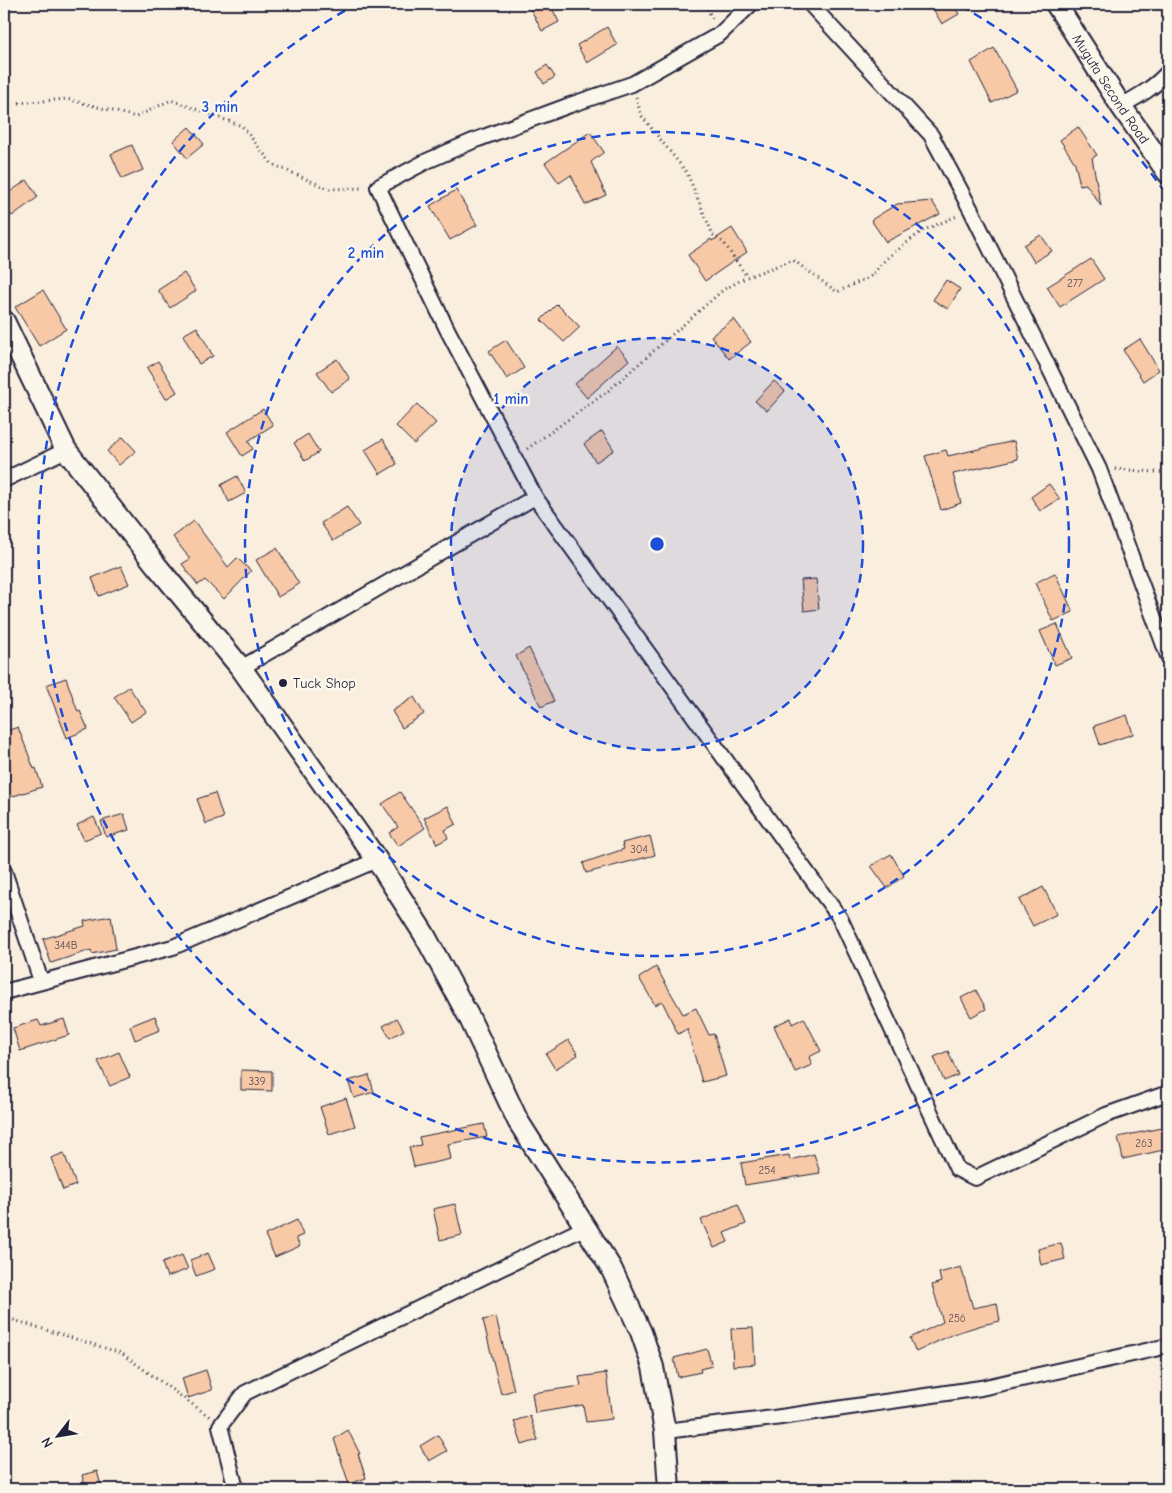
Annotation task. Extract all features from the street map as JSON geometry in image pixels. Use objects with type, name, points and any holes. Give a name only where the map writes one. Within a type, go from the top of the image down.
[{"type":"street","points":[[751,4],[720,34],[632,84],[473,141],[428,161],[378,187],[447,329],[535,497],[840,918],[957,1169],[975,1178],[1106,1115],[1168,1093]]},
{"type":"street","points":[[810,4],[931,135],[971,210],[1099,469],[1168,656]]},
{"type":"street","name":"Muguta Second Road","points":[[1056,4],[1121,106],[1168,174]]},
{"type":"street","points":[[1121,106],[1147,91],[1168,72]]},
{"type":"street","points":[[4,321],[66,450],[156,565],[241,668],[377,860],[424,934],[470,1019],[518,1121],[610,1268],[641,1332],[653,1367],[665,1431],[669,1489]]},
{"type":"street","points":[[4,480],[66,450]]},
{"type":"street","points":[[241,668],[535,497]]},
{"type":"street","points":[[4,992],[173,947],[377,860]]},
{"type":"street","points":[[4,871],[41,981]]},
{"type":"street","points":[[236,1489],[220,1426],[245,1393],[586,1227]]},
{"type":"street","points":[[665,1431],[774,1418],[981,1388],[1168,1346]]},
{"type":"path","points":[[632,84],[641,115],[688,173],[713,235],[724,244],[747,277]]},
{"type":"path","points":[[4,104],[67,98],[136,117],[171,100],[242,126],[272,164],[329,189],[378,187]]},
{"type":"path","points":[[514,458],[608,391],[723,290],[747,277],[793,260],[838,292],[871,276],[886,259],[922,231],[971,210]]},
{"type":"path","points":[[1099,469],[1168,473]]},
{"type":"path","points":[[4,1317],[121,1353],[204,1412],[220,1426]]},
{"type":"building","points":[[528,4],[550,4],[559,22],[542,31]]},
{"type":"building","points":[[930,4],[953,4],[959,14],[942,24]]},
{"type":"building","points":[[607,27],[617,45],[587,63],[577,45]]},
{"type":"building","points":[[994,48],[1017,90],[992,103],[971,62]]},
{"type":"building","points":[[547,65],[555,77],[544,84],[537,72]]},
{"type":"building","points":[[189,127],[204,144],[187,158],[173,141]]},
{"type":"building","points":[[1078,127],[1097,155],[1092,158],[1101,206],[1086,184],[1080,185],[1075,163],[1060,140]]},
{"type":"building","points":[[590,132],[604,152],[591,162],[606,195],[585,205],[571,175],[559,183],[545,163]]},
{"type":"building","points":[[132,145],[143,170],[122,179],[111,154]]},
{"type":"building","points":[[27,180],[38,197],[12,216],[4,204],[4,196]]},
{"type":"building","points":[[456,190],[477,225],[450,240],[430,206]]},
{"type":"building","points":[[932,201],[940,214],[886,242],[871,220],[897,204]]},
{"type":"building","points":[[732,228],[747,252],[705,281],[688,255],[711,239],[712,241]]},
{"type":"building","points":[[1041,235],[1052,251],[1034,262],[1024,245]]},
{"type":"building","points":[[1091,259],[1104,279],[1060,307],[1047,287]]},
{"type":"building","points":[[184,273],[196,291],[170,308],[158,290]]},
{"type":"building","points":[[946,280],[960,289],[948,309],[933,300]]},
{"type":"building","points":[[43,290],[66,329],[39,346],[15,307]]},
{"type":"building","points":[[557,304],[580,327],[564,342],[541,320]]},
{"type":"building","points":[[734,319],[751,342],[729,359],[711,336]]},
{"type":"building","points":[[197,327],[213,356],[199,364],[183,335]]},
{"type":"building","points":[[1140,339],[1159,370],[1143,381],[1123,350]]},
{"type":"building","points":[[506,340],[524,368],[507,379],[489,351]]},
{"type":"building","points":[[617,346],[629,360],[587,398],[575,384]]},
{"type":"building","points":[[337,359],[350,379],[331,392],[317,372]]},
{"type":"building","points":[[158,361],[177,392],[166,399],[147,368]]},
{"type":"building","points":[[774,381],[785,391],[767,411],[755,401]]},
{"type":"building","points":[[417,404],[436,423],[414,444],[396,426]]},
{"type":"building","points":[[263,409],[273,425],[248,441],[253,449],[242,456],[227,432]]},
{"type":"building","points":[[602,431],[614,450],[596,462],[584,444]]},
{"type":"building","points":[[308,434],[319,452],[305,461],[294,443]]},
{"type":"building","points":[[123,437],[136,451],[119,465],[107,451]]},
{"type":"building","points":[[383,439],[397,464],[380,474],[365,450]]},
{"type":"building","points":[[1014,441],[1018,459],[953,474],[961,503],[941,510],[925,456],[946,450],[948,456]]},
{"type":"building","points":[[237,476],[246,493],[229,502],[221,485]]},
{"type":"building","points":[[1049,484],[1060,499],[1040,511],[1031,497]]},
{"type":"building","points":[[347,507],[359,525],[333,541],[321,523]]},
{"type":"building","points":[[194,521],[228,567],[237,558],[251,571],[224,599],[205,580],[198,585],[182,564],[190,559],[173,537]]},
{"type":"building","points":[[277,548],[299,584],[278,597],[256,560]]},
{"type":"building","points":[[121,566],[129,584],[99,596],[92,578]]},
{"type":"building","points":[[1055,573],[1073,612],[1053,621],[1035,583]]},
{"type":"building","points":[[816,579],[819,609],[804,611],[801,580]]},
{"type":"building","points":[[1057,624],[1072,658],[1055,665],[1040,631]]},
{"type":"building","points":[[529,648],[554,701],[541,707],[516,656]]},
{"type":"building","points":[[66,678],[78,712],[80,711],[88,729],[67,738],[46,685]]},
{"type":"building","points":[[129,687],[146,712],[131,722],[114,697]]},
{"type":"building","points":[[414,697],[424,714],[402,728],[392,711]]},
{"type":"building","points":[[1127,715],[1133,734],[1100,745],[1094,726]]},
{"type":"building","points":[[18,727],[42,787],[4,799],[4,732]]},
{"type":"building","points":[[400,792],[425,828],[398,846],[389,833],[398,827],[382,804]]},
{"type":"building","points":[[215,793],[223,818],[206,824],[197,799]]},
{"type":"building","points":[[448,806],[456,824],[445,830],[448,838],[437,844],[424,818]]},
{"type":"building","points":[[124,814],[129,830],[106,837],[101,821]]},
{"type":"building","points":[[94,817],[101,833],[84,840],[77,825]]},
{"type":"building","points":[[650,836],[655,855],[586,873],[583,863],[624,849],[622,843]]},
{"type":"building","points":[[891,854],[904,876],[887,888],[871,866]]},
{"type":"building","points":[[1043,887],[1057,914],[1033,926],[1019,900]]},
{"type":"building","points":[[111,916],[116,949],[92,954],[91,950],[51,963],[43,939],[85,926],[84,921]]},
{"type":"building","points":[[656,967],[683,1014],[696,1008],[709,1035],[714,1034],[726,1076],[702,1082],[687,1029],[678,1034],[662,1001],[655,1005],[639,978]]},
{"type":"building","points":[[976,990],[986,1009],[971,1017],[961,998]]},
{"type":"building","points":[[155,1016],[160,1030],[135,1040],[130,1026]]},
{"type":"building","points":[[397,1018],[404,1030],[390,1038],[383,1026]]},
{"type":"building","points":[[791,1018],[792,1024],[804,1018],[821,1051],[809,1057],[812,1065],[795,1072],[774,1026]]},
{"type":"building","points":[[64,1019],[69,1035],[20,1051],[13,1028],[38,1020],[41,1026]]},
{"type":"building","points":[[569,1040],[578,1055],[555,1069],[546,1054]]},
{"type":"building","points":[[948,1051],[958,1075],[944,1081],[934,1057]]},
{"type":"building","points":[[119,1052],[130,1077],[110,1086],[98,1061]]},
{"type":"building","points":[[241,1070],[272,1071],[272,1091],[241,1090]]},
{"type":"building","points":[[369,1075],[374,1092],[354,1098],[348,1081]]},
{"type":"building","points":[[346,1098],[355,1126],[329,1134],[320,1107]]},
{"type":"building","points":[[484,1124],[487,1137],[448,1144],[451,1159],[414,1167],[409,1147],[421,1145],[419,1137]]},
{"type":"building","points":[[1166,1127],[1168,1149],[1123,1159],[1118,1137]]},
{"type":"building","points":[[64,1153],[76,1185],[63,1190],[51,1158]]},
{"type":"building","points":[[814,1154],[820,1173],[745,1185],[741,1163],[789,1155],[790,1160]]},
{"type":"building","points":[[455,1204],[462,1235],[440,1240],[433,1209]]},
{"type":"building","points":[[738,1204],[746,1224],[724,1233],[728,1242],[714,1248],[701,1220]]},
{"type":"building","points":[[297,1220],[303,1235],[296,1238],[300,1246],[275,1257],[265,1235]]},
{"type":"building","points":[[1061,1243],[1065,1259],[1041,1265],[1038,1249]]},
{"type":"building","points":[[208,1253],[215,1269],[196,1276],[190,1260]]},
{"type":"building","points":[[182,1255],[188,1269],[167,1277],[162,1263]]},
{"type":"building","points":[[961,1267],[973,1308],[997,1303],[1000,1321],[953,1334],[916,1352],[910,1338],[943,1322],[932,1285],[941,1282],[939,1273]]},
{"type":"building","points":[[496,1317],[514,1390],[501,1394],[483,1320]]},
{"type":"building","points":[[753,1328],[755,1364],[733,1366],[731,1329]]},
{"type":"building","points":[[707,1349],[712,1366],[700,1369],[701,1372],[678,1377],[674,1358]]},
{"type":"building","points":[[206,1370],[212,1390],[188,1398],[182,1378]]},
{"type":"building","points":[[606,1373],[612,1419],[586,1422],[583,1405],[535,1413],[532,1393],[581,1386],[579,1377]]},
{"type":"building","points":[[530,1416],[538,1440],[522,1445],[514,1421]]},
{"type":"building","points":[[348,1430],[360,1454],[358,1454],[366,1478],[349,1484],[334,1439]]},
{"type":"building","points":[[438,1435],[447,1451],[429,1461],[420,1446]]},
{"type":"building","points":[[97,1471],[102,1489],[86,1489],[82,1475]]},
{"type":"place","name":"Tuck Shop","points":[[283,683]]}]
